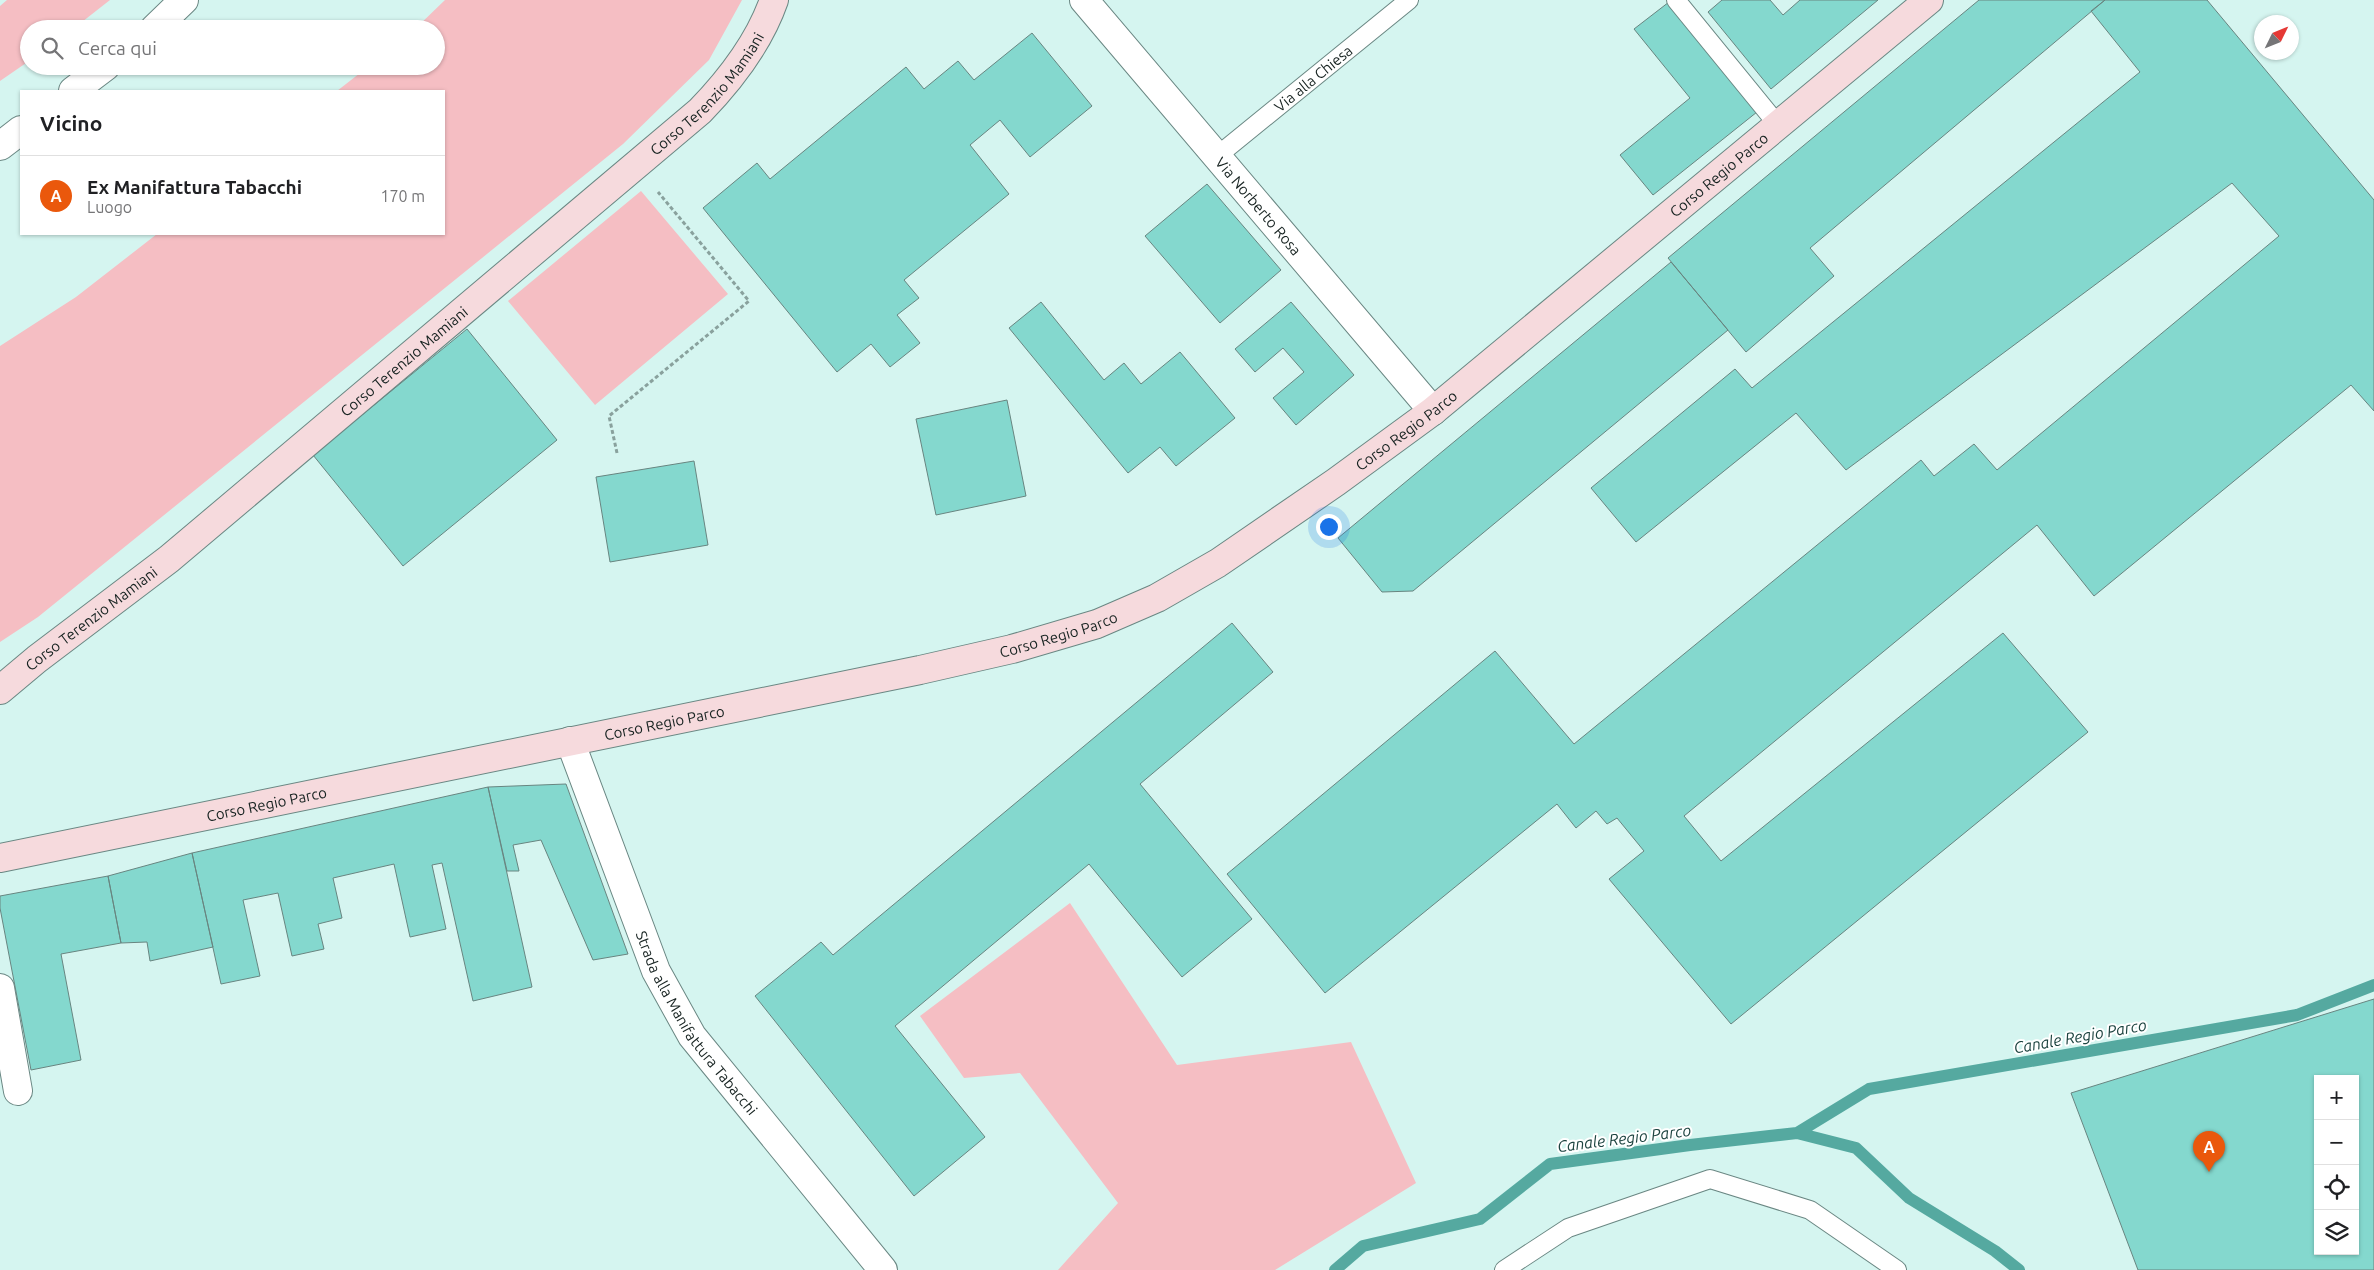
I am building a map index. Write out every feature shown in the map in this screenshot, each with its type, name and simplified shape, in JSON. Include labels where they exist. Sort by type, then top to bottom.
[{"type":"street","points":[[163,20],[184,0]]},
{"type":"street","name":"Corso Terenzio Mamiani","points":[[0,690],[36,659],[169,559],[700,111],[720,90],[756,39],[774,0]]},
{"type":"street","name":"Via Norberto Rosa","points":[[1084,0],[1433,411]]},
{"type":"street","name":"Corso Regio Parco","points":[[0,858],[920,670],[1012,649],[1097,624],[1157,598],[1218,563],[1336,482],[1433,411],[1929,0]]},
{"type":"street","points":[[74,90],[94,75]]},
{"type":"street","points":[[0,146],[20,131]]},
{"type":"street","name":"Strada alla Manifattura Tabacchi","points":[[570,741],[656,971],[692,1036],[883,1270]]},
{"type":"street","points":[[0,988],[18,1090]]},
{"type":"lane","name":"Via alla Chiesa","points":[[1216,157],[1408,0]]},
{"type":"lane","points":[[1676,0],[1778,125]]},
{"type":"lane","points":[[1504,1270],[1568,1228],[1710,1179],[1810,1210],[1897,1270]]},
{"type":"path","points":[[617,453],[610,416],[749,301],[635,165]]},
{"type":"shaded area","points":[[7,0],[110,0],[84,20],[20,20],[20,67],[0,81],[0,6]]},
{"type":"shaded area","points":[[445,0],[742,0],[709,60],[623,144],[38,617],[0,642],[0,346],[76,297],[156,235],[445,235],[445,90],[338,90],[357,75],[445,75],[445,20],[424,20]]},
{"type":"shaded area","points":[[641,191],[728,294],[595,405],[508,301]]},
{"type":"shaded area","points":[[1070,903],[1177,1065],[1351,1042],[1416,1183],[1275,1270],[1058,1270],[1118,1203],[1020,1073],[964,1078],[920,1016]]},
{"type":"building","points":[[1722,0],[1770,0],[1783,15],[1800,0],[1878,0],[1771,89],[1708,12]]},
{"type":"building","points":[[1979,0],[2105,0],[1810,248],[1834,276],[1746,352],[1668,258]]},
{"type":"building","points":[[2105,0],[2207,0],[2254,56],[2254,60],[2257,60],[2374,200],[2374,411],[2351,385],[2094,596],[2037,525],[1684,816],[1721,861],[2003,633],[2088,732],[1731,1024],[1609,879],[1644,851],[1617,818],[1607,824],[1596,811],[1576,828],[1557,804],[1325,993],[1227,874],[1495,651],[1574,744],[1921,460],[1934,476],[1974,444],[1997,470],[2279,236],[2232,183],[1846,470],[1796,413],[1636,542],[1591,488],[1735,369],[1752,388],[2140,72],[2091,11]]},
{"type":"building","points":[[1669,2],[1757,112],[1653,195],[1620,155],[1690,98],[1634,29]]},
{"type":"building","points":[[1032,33],[1092,106],[1030,157],[1000,120],[970,145],[1009,194],[904,280],[919,298],[897,315],[920,343],[890,367],[871,344],[837,372],[703,208],[757,163],[770,179],[906,67],[924,89],[958,61],[974,80]]},
{"type":"building","points":[[1207,184],[1281,270],[1220,323],[1145,236]]},
{"type":"building","points":[[1671,262],[1728,330],[1413,591],[1382,592],[1338,538]]},
{"type":"building","points":[[1041,302],[1104,380],[1124,363],[1141,384],[1180,352],[1235,418],[1176,466],[1160,447],[1128,473],[1009,328]]},
{"type":"building","points":[[1291,302],[1354,375],[1296,425],[1273,398],[1304,372],[1283,348],[1255,372],[1235,349]]},
{"type":"building","points":[[467,329],[557,440],[403,566],[313,455]]},
{"type":"building","points":[[1007,400],[1026,496],[936,515],[916,419]]},
{"type":"building","points":[[694,461],[708,545],[610,562],[596,477]]},
{"type":"building","points":[[1232,623],[1273,672],[1140,784],[1252,919],[1182,977],[1089,864],[895,1026],[985,1137],[914,1196],[755,996],[821,942],[833,955]]},
{"type":"building","points":[[566,784],[628,954],[593,960],[541,840],[513,845],[519,871],[507,871],[488,787]]},
{"type":"building","points":[[488,787],[532,987],[473,1001],[442,863],[432,865],[446,929],[410,937],[394,864],[333,878],[342,918],[318,924],[324,949],[292,956],[278,893],[243,900],[260,976],[221,984],[192,853]]},
{"type":"building","points":[[192,853],[213,947],[150,961],[147,942],[121,943],[108,876]]},
{"type":"building","points":[[108,876],[121,943],[61,954],[81,1060],[31,1070],[0,908],[0,896]]},
{"type":"building","points":[[2374,999],[2374,1270],[2138,1270],[2071,1093]]},
{"type":"waterway","name":"Canale Regio Parco","points":[[1797,1133],[1869,1089],[2297,1015],[2374,985]]},
{"type":"waterway","name":"Canale Regio Parco","points":[[1335,1270],[1363,1246],[1480,1219],[1550,1164],[1797,1133],[1856,1148],[1909,1198],[1995,1251],[2019,1270]]},
{"type":"place","name":"Ex Manifattura Tabacchi","points":[[2209,1172]]}]
